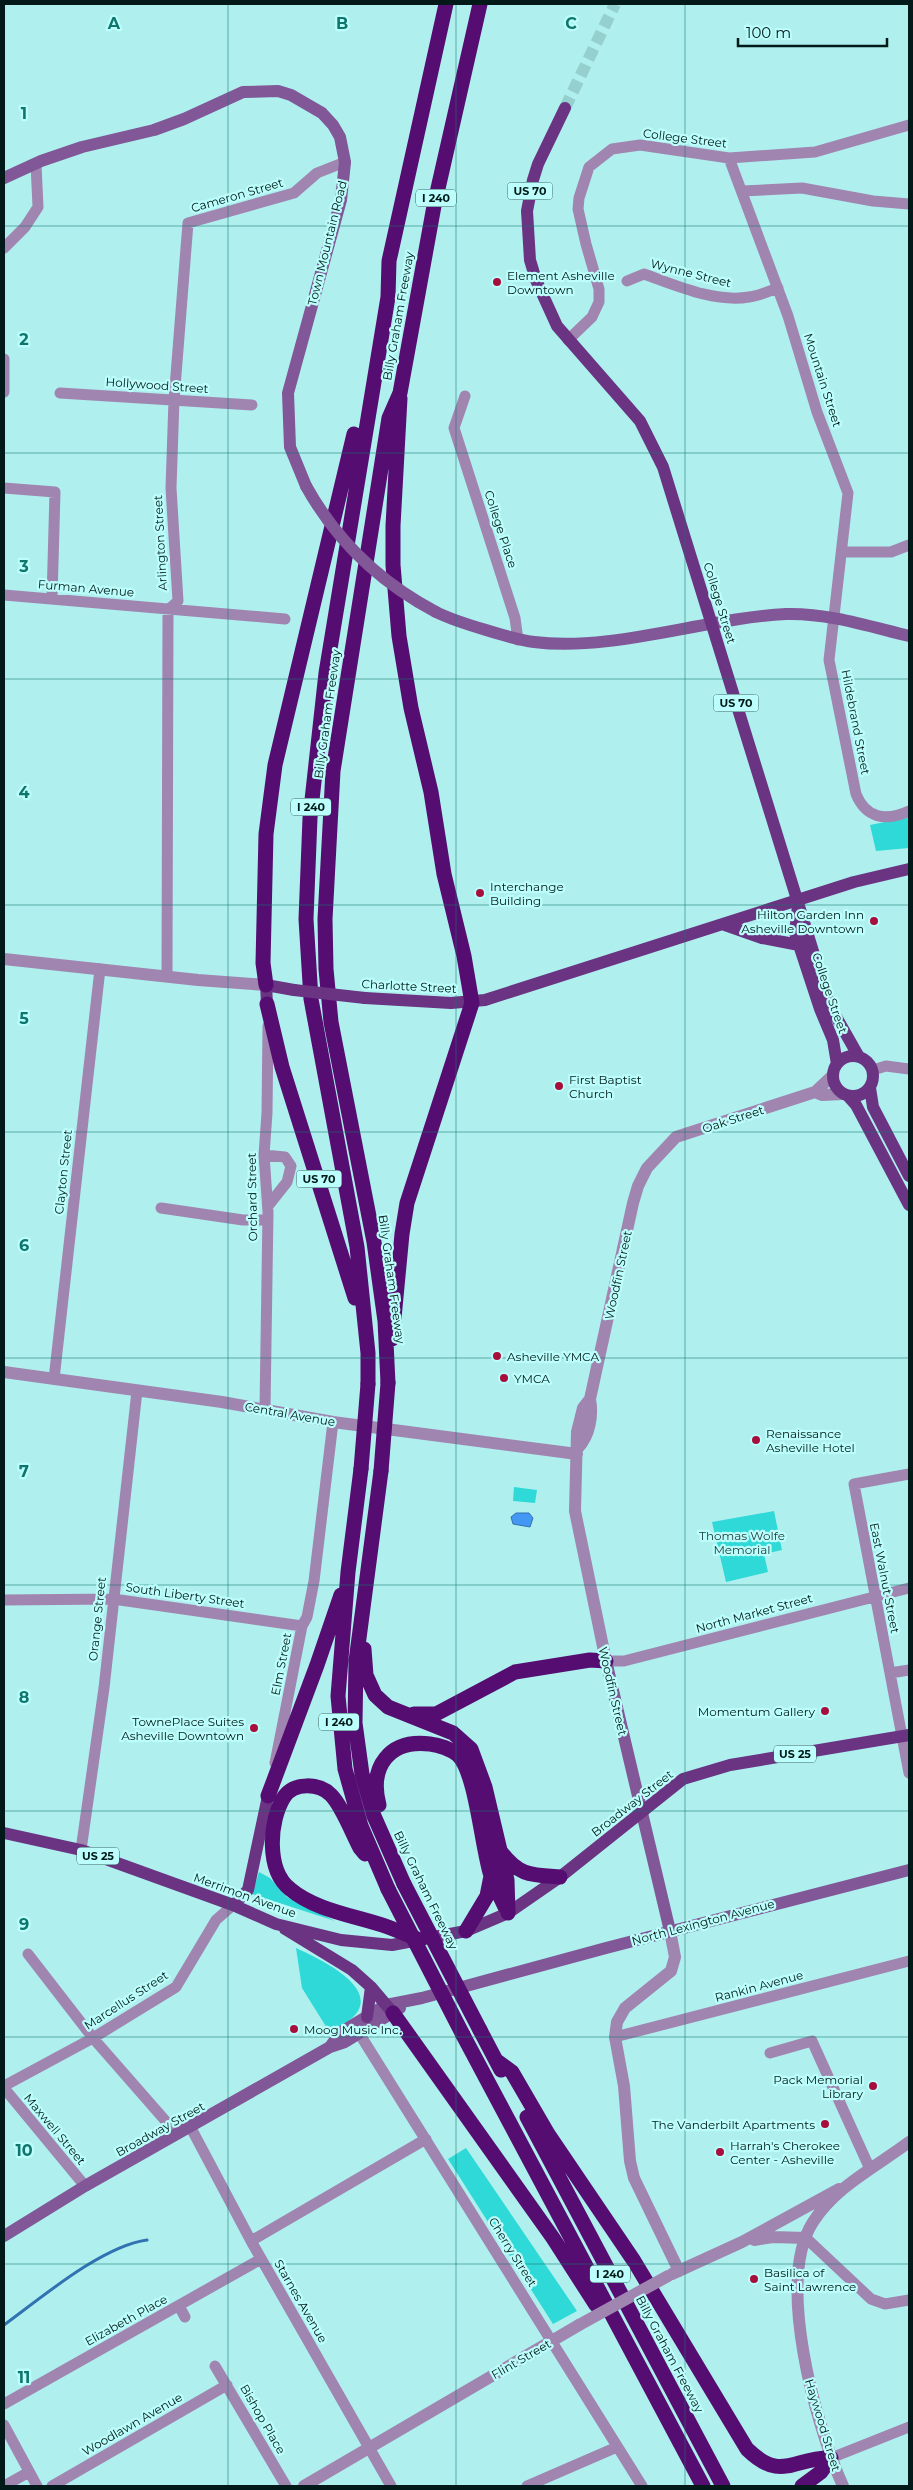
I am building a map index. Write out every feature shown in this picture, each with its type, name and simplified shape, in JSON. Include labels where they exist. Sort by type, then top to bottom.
[{"type":"highway","name":"Billy Graham Freeway","points":[[446,4],[389,261],[388,297],[351,511],[325,682],[310,818],[306,919],[311,999],[357,1247],[368,1353],[368,1384],[361,1469],[348,1572],[338,1696],[340,1736],[345,1769],[361,1826],[377,1867],[463,2035],[703,2486]]},
{"type":"highway","name":"Billy Graham Freeway","points":[[480,4],[434,206],[400,393],[389,418],[333,771],[325,919],[326,969],[331,1022],[374,1242],[388,1365],[381,1471],[354,1688],[355,1723],[362,1774],[374,1816],[392,1861],[723,2486]]},
{"type":"highway","points":[[266,985],[263,963],[266,834],[275,766],[350,455],[389,261]]},
{"type":"highway","points":[[388,1365],[395,1318],[402,1234],[408,1203],[472,1003],[464,956],[444,874],[430,792],[404,672],[395,582],[393,526],[400,393]]},
{"type":"highway","name":"US 70","points":[[267,1004],[282,1066],[342,1251],[368,1353]]},
{"type":"highway","points":[[268,1796],[317,1665],[348,1572]]},
{"type":"highway","points":[[361,1622],[366,1675],[376,1694],[388,1707],[453,1733],[471,1749],[485,1787],[498,1849],[507,1880],[508,1913]]},
{"type":"highway","points":[[406,1714],[436,1714],[515,1672],[590,1660],[606,1661]]},
{"type":"highway","points":[[392,1861],[376,1794],[376,1776],[380,1764],[389,1754],[405,1745],[414,1743],[439,1745],[458,1755],[468,1773],[491,1876],[508,1913]]},
{"type":"highway","points":[[377,1867],[360,1848],[333,1796],[324,1789],[306,1786],[298,1787],[284,1797],[278,1812],[271,1850],[274,1865],[281,1880],[290,1890],[346,1916],[388,1927],[421,1941]]},
{"type":"highway","points":[[498,1849],[510,1864],[528,1875],[560,1877]]},
{"type":"highway","points":[[466,1932],[487,1896],[491,1876]]},
{"type":"highway","points":[[389,2009],[553,2238],[616,2336],[637,2362]]},
{"type":"highway","points":[[497,2061],[512,2072],[548,2134],[634,2262],[747,2448],[760,2460],[779,2467],[796,2466],[817,2457],[830,2458],[821,2472],[802,2486]]},
{"type":"highway","points":[[683,2449],[690,2476],[695,2486]]},
{"type":"main road","name":"Town Mountain Road","points":[[4,178],[82,147],[154,130],[184,119],[243,92],[262,90],[291,95],[322,113],[333,125],[340,137],[345,162],[341,200],[288,393],[290,447],[306,486],[328,523],[353,550],[397,588],[452,620],[518,640]]},
{"type":"main road","name":"College Street","points":[[565,108],[538,164],[529,196],[526,224],[530,260],[536,280],[556,326],[629,406],[654,445],[675,500],[759,783],[830,1006],[859,1057]]},
{"type":"main road","points":[[518,640],[551,644],[579,643],[745,617],[789,614],[834,617],[909,636]]},
{"type":"main road","name":"Charlotte Street","points":[[266,985],[365,998],[472,1003],[560,978],[877,875],[909,869]]},
{"type":"main road","name":"College Street","points":[[798,901],[795,933],[834,1046],[835,1070]]},
{"type":"main road","points":[[725,925],[762,938],[799,945]]},
{"type":"main road","name":"Orchard Street","points":[[266,985],[267,1004]]},
{"type":"main road","points":[[909,1176],[873,1106],[870,1088],[874,1076],[873,1070],[868,1062],[859,1057],[849,1056],[835,1070],[834,1082],[856,1105],[906,1186],[909,1205]]},
{"type":"main road","points":[[845,1095],[862,1094],[870,1088]]},
{"type":"main road","name":"Woodfin Street","points":[[606,1661],[670,1931]]},
{"type":"main road","name":"Broadway Street","points":[[508,1913],[560,1877],[683,1780],[721,1768],[905,1736]]},
{"type":"main road","name":"Elm Street","points":[[233,1905],[248,1890],[268,1796]]},
{"type":"main road","name":"Merrimon Avenue","points":[[4,1833],[81,1850],[233,1905],[276,1924],[341,1940],[392,1945],[421,1941],[466,1932],[508,1913]]},
{"type":"main road","name":"North Lexington Avenue","points":[[498,1977],[909,1870]]},
{"type":"main road","points":[[276,1924],[352,1970],[371,1987],[389,2009]]},
{"type":"main road","name":"Broadway Street","points":[[330,2047],[340,2033],[368,2017],[409,2001],[498,1977]]},
{"type":"main road","points":[[368,2017],[371,1987]]},
{"type":"main road","name":"Broadway Street","points":[[4,2236],[85,2186],[191,2128],[330,2047],[359,2033],[389,2009]]},
{"type":"street","name":"College Street","points":[[568,340],[592,317],[599,302],[599,289],[578,209],[581,188],[588,168],[612,149],[628,145],[729,158],[815,152],[909,125]]},
{"type":"street","name":"Mountain Street","points":[[729,158],[778,288],[817,412],[848,493],[834,617]]},
{"type":"street","name":"Cameron Street","points":[[188,223],[294,193],[317,173],[345,162]]},
{"type":"street","points":[[4,248],[25,228],[38,207],[36,164]]},
{"type":"street","points":[[742,191],[802,188],[873,201],[909,204]]},
{"type":"street","name":"Arlington Street","points":[[167,976],[168,610],[178,602],[171,488],[174,400],[188,223]]},
{"type":"street","name":"Wynne Street","points":[[627,281],[644,274],[675,285],[728,297],[749,297],[778,288]]},
{"type":"street","points":[[4,359],[4,392]]},
{"type":"street","name":"Hollywood Street","points":[[60,393],[252,405]]},
{"type":"street","name":"College Place","points":[[465,396],[454,428],[515,618],[518,640]]},
{"type":"street","points":[[4,488],[55,492],[52,599]]},
{"type":"street","points":[[842,552],[891,552],[909,546]]},
{"type":"street","name":"Furman Avenue","points":[[4,595],[286,619]]},
{"type":"street","name":"Hildebrand Street","points":[[834,617],[829,660],[856,794],[862,807],[869,814],[884,816],[909,811]]},
{"type":"street","name":"Charlotte Street","points":[[4,959],[266,985]]},
{"type":"street","name":"Clayton Street","points":[[54,1379],[100,969]]},
{"type":"street","name":"Orchard Street","points":[[265,1409],[268,1206],[264,1155],[268,1113],[267,1004]]},
{"type":"street","points":[[873,1070],[886,1066],[909,1069]]},
{"type":"street","name":"Oak Street","points":[[656,1156],[676,1138],[815,1092],[835,1070]]},
{"type":"street","name":"Oak Street","points":[[815,1092],[822,1095],[845,1095]]},
{"type":"street","points":[[264,1155],[285,1157],[291,1166],[287,1182],[268,1206]]},
{"type":"street","name":"Woodfin Street","points":[[606,1661],[574,1511],[574,1486],[578,1451],[587,1434],[592,1411],[590,1399],[636,1194],[647,1168],[656,1156]]},
{"type":"street","points":[[161,1208],[243,1220],[268,1220]]},
{"type":"street","name":"Central Avenue","points":[[4,1372],[265,1409],[334,1422],[578,1451]]},
{"type":"street","name":"Orange Street","points":[[81,1850],[104,1688],[137,1391]]},
{"type":"street","name":"Elm Street","points":[[268,1796],[302,1626],[307,1618],[314,1581],[334,1422]]},
{"type":"street","name":"East Walnut Street","points":[[909,1474],[854,1484],[874,1596],[905,1736],[909,1773]]},
{"type":"street","name":"North Market Street","points":[[606,1661],[624,1661],[909,1588]]},
{"type":"street","name":"South Liberty Street","points":[[4,1600],[113,1599],[302,1626]]},
{"type":"street","points":[[890,1673],[909,1670]]},
{"type":"street","name":"Marcellus Street","points":[[4,2087],[93,2038],[176,1987],[216,1920],[233,1905]]},
{"type":"street","points":[[670,1931],[675,1958],[670,1970],[625,2008],[617,2022],[615,2037],[624,2086],[630,2161],[634,2178],[674,2274]]},
{"type":"street","points":[[28,1954],[93,2038],[170,2126],[191,2128]]},
{"type":"street","name":"Rankin Avenue","points":[[615,2037],[909,1961]]},
{"type":"street","name":"Cherry Street","points":[[359,2033],[642,2486]]},
{"type":"street","points":[[770,2052],[812,2041],[870,2169]]},
{"type":"street","name":"Maxwell Street","points":[[4,2087],[85,2186]]},
{"type":"street","name":"Starnes Avenue","points":[[191,2128],[261,2259],[392,2486]]},
{"type":"street","points":[[251,2241],[426,2139]]},
{"type":"street","name":"Haywood Street","points":[[843,2486],[830,2458],[811,2394],[802,2348],[799,2304],[800,2264],[806,2238],[820,2212],[844,2187],[909,2142]]},
{"type":"street","name":"Flint Street","points":[[304,2486],[579,2325],[674,2274],[779,2223],[824,2196],[844,2187]]},
{"type":"street","points":[[779,2223],[806,2238],[871,2299],[886,2304],[909,2300]]},
{"type":"street","name":"Flint Street","points":[[742,2242],[773,2237],[806,2238]]},
{"type":"street","name":"Elizabeth Place","points":[[4,2404],[261,2259]]},
{"type":"street","points":[[179,2306],[186,2317]]},
{"type":"street","name":"Bishop Place","points":[[216,2366],[286,2486]]},
{"type":"street","name":"Woodlawn Avenue","points":[[52,2486],[227,2386]]},
{"type":"street","points":[[4,2425],[36,2486]]},
{"type":"street","points":[[830,2458],[909,2427]]},
{"type":"street","points":[[527,2486],[617,2446]]},
{"type":"street","points":[[4,2486],[28,2472]]},
{"type":"green space","points":[[909,817],[909,848],[876,851],[870,825]]},
{"type":"green space","points":[[514,1487],[537,1490],[535,1503],[513,1501]]},
{"type":"green space","name":"Thomas Wolfe Memorial","points":[[774,1511],[782,1550],[764,1554],[768,1572],[726,1582],[712,1522]]},
{"type":"green space","points":[[259,1872],[270,1878],[287,1897],[335,1921],[252,1894]]},
{"type":"green space","points":[[296,1948],[340,1972],[358,1991],[361,2001],[358,2011],[349,2021],[330,2033],[302,1988]]},
{"type":"green space","points":[[466,2148],[577,2311],[553,2324],[448,2159]]},
{"type":"shaded area","points":[[516,1513],[529,1513],[533,1518],[530,1527],[513,1524],[511,1517]]},
{"type":"waterway","points":[[4,2325],[92,2262],[129,2244],[147,2240]]},
{"type":"tunnel","points":[[565,108],[615,4]]},
{"type":"place","name":"Element Asheville Downtown","points":[[497,282]]},
{"type":"place","name":"Interchange Building","points":[[480,893]]},
{"type":"place","name":"Hilton Garden Inn Asheville Downtown","points":[[874,921]]},
{"type":"place","name":"First Baptist Church","points":[[559,1086]]},
{"type":"place","name":"Asheville YMCA","points":[[497,1356]]},
{"type":"place","name":"YMCA","points":[[504,1378]]},
{"type":"place","name":"Renaissance Asheville Hotel","points":[[756,1440]]},
{"type":"place","name":"Momentum Gallery","points":[[825,1711]]},
{"type":"place","name":"TownePlace Suites Asheville Downtown","points":[[254,1728]]},
{"type":"place","name":"Moog Music Inc.","points":[[294,2029]]},
{"type":"place","name":"Pack Memorial Library","points":[[873,2086]]},
{"type":"place","name":"The Vanderbilt Apartments","points":[[825,2124]]},
{"type":"place","name":"Harrah's Cherokee Center - Asheville","points":[[720,2152]]},
{"type":"place","name":"Basilica of Saint Lawrence","points":[[754,2279]]}]
